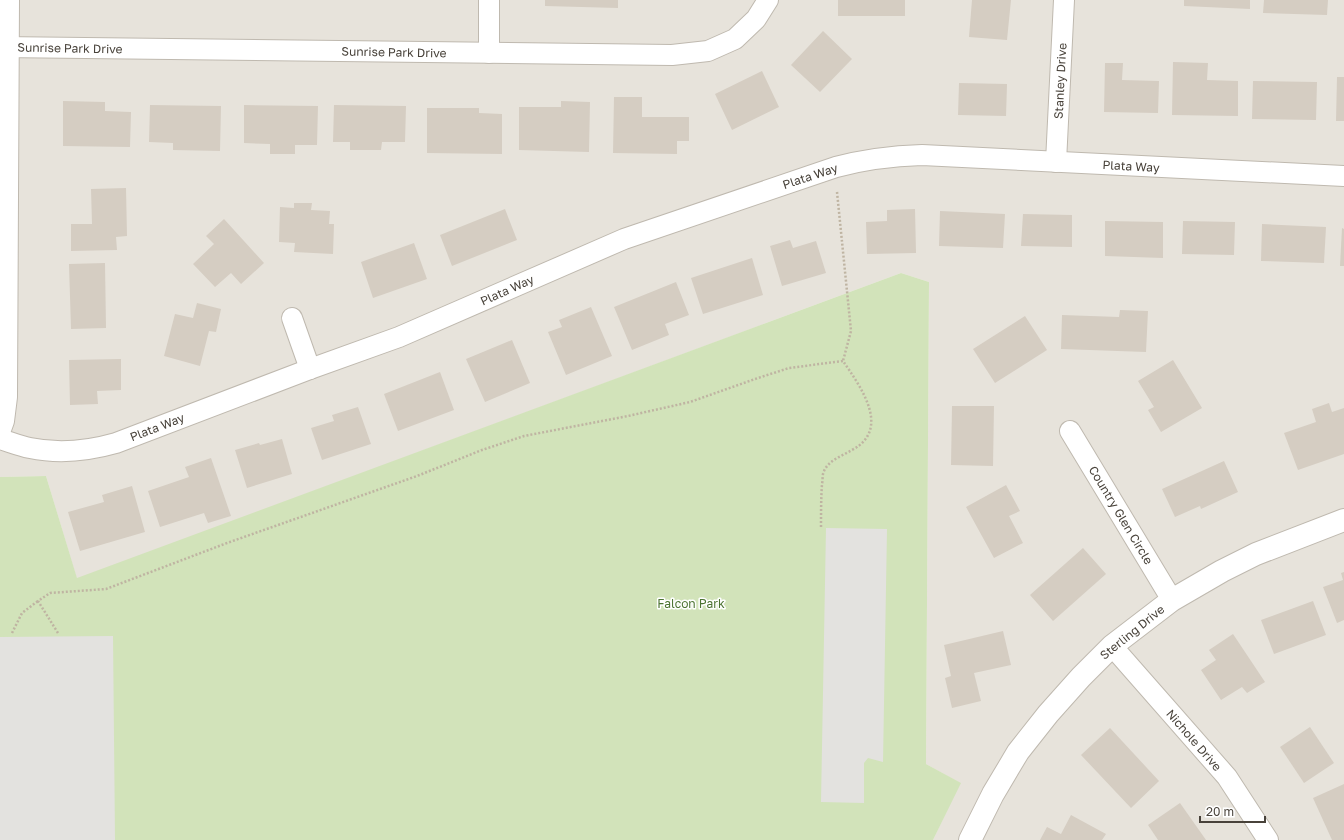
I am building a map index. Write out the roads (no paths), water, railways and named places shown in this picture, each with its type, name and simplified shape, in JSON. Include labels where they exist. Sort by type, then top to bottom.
[{"type":"street","points":[[0,432],[4,421],[7,397],[5,47],[9,0]]},
{"type":"street","points":[[489,0],[489,53]]},
{"type":"street","name":"Sunrise Park Drive","points":[[5,47],[672,55],[708,51],[735,39],[756,19],[768,0]]},
{"type":"street","name":"Stanley Drive","points":[[1056,162],[1064,0]]},
{"type":"street","name":"Plata Way","points":[[0,438],[29,448],[70,452],[93,450],[116,443],[398,337],[624,239],[836,167],[867,159],[922,155],[1344,176]]},
{"type":"street","points":[[292,318],[310,369]]},
{"type":"street","name":"Country Glen Circle","points":[[1070,431],[1172,600]]},
{"type":"street","name":"Sterling Drive","points":[[970,840],[993,794],[1018,752],[1048,714],[1081,677],[1112,646],[1172,600],[1222,571],[1256,554],[1344,520]]},
{"type":"street","name":"Nichole Drive","points":[[1112,646],[1227,777],[1268,840]]},
{"type":"park label","name":"Falcon Park","points":[[691,603]]}]
